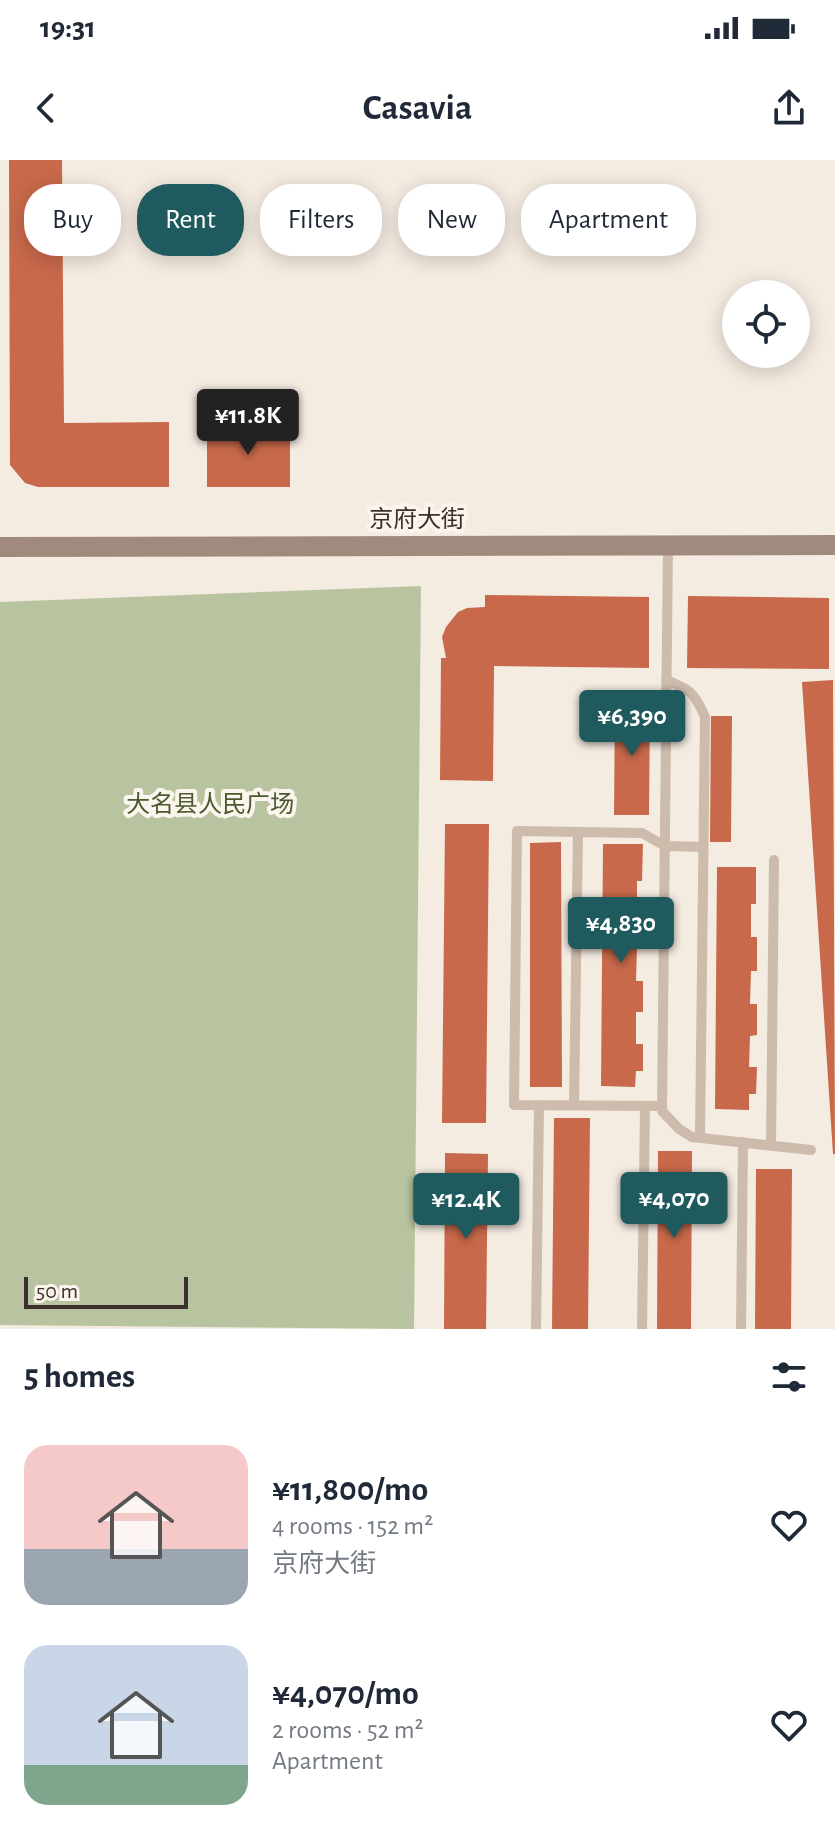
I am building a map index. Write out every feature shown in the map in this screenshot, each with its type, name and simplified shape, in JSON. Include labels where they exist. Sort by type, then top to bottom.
[{"type":"street","name":"京府大街","points":[[0,547],[835,545]]},
{"type":"lane","points":[[668,544],[662,1111],[679,1129],[692,1137],[811,1150]]},
{"type":"lane","points":[[666,680],[689,689],[705,717],[700,1137]]},
{"type":"lane","points":[[662,1106],[514,1105],[517,831],[642,833],[665,846],[703,847]]},
{"type":"lane","points":[[574,1105],[578,832]]},
{"type":"lane","points":[[771,1145],[774,860]]},
{"type":"lane","points":[[536,1329],[539,1105]]},
{"type":"lane","points":[[642,1329],[645,1106]]},
{"type":"lane","points":[[741,1329],[743,1142]]},
{"type":"green space","name":"大名县人民广场","points":[[421,586],[414,1329],[0,1325],[0,602]]},
{"type":"building","points":[[9,160],[62,160],[62,184],[24,184],[24,256],[63,256],[64,423],[169,422],[169,487],[38,487],[25,483],[10,465]]},
{"type":"building","points":[[207,427],[290,427],[290,487],[207,487]]},
{"type":"building","points":[[485,595],[649,597],[649,668],[494,666],[493,781],[440,780],[441,658],[446,658],[442,637],[458,612],[485,607]]},
{"type":"building","points":[[688,596],[829,598],[829,669],[687,668]]},
{"type":"building","points":[[833,680],[835,1154],[802,682]]},
{"type":"building","points":[[615,702],[650,702],[649,815],[614,815]]},
{"type":"building","points":[[711,716],[732,716],[731,842],[710,842]]},
{"type":"building","points":[[445,824],[489,824],[486,1123],[442,1123]]},
{"type":"building","points":[[561,842],[562,1087],[530,1087],[530,843]]},
{"type":"building","points":[[603,844],[643,844],[642,881],[637,881],[637,914],[643,914],[643,948],[637,948],[636,981],[643,981],[643,1012],[636,1012],[636,1044],[643,1044],[643,1071],[636,1071],[635,1087],[601,1086]]},
{"type":"building","points":[[717,867],[756,867],[756,904],[751,904],[751,937],[757,937],[757,971],[751,971],[750,1004],[757,1004],[757,1035],[750,1036],[749,1067],[757,1067],[756,1094],[749,1094],[749,1110],[715,1109]]},
{"type":"building","points":[[554,1118],[590,1118],[588,1329],[552,1329]]},
{"type":"building","points":[[658,1151],[692,1151],[691,1329],[657,1329]]},
{"type":"building","points":[[445,1153],[488,1154],[486,1329],[444,1329]]},
{"type":"building","points":[[756,1169],[792,1169],[791,1329],[755,1329]]}]
